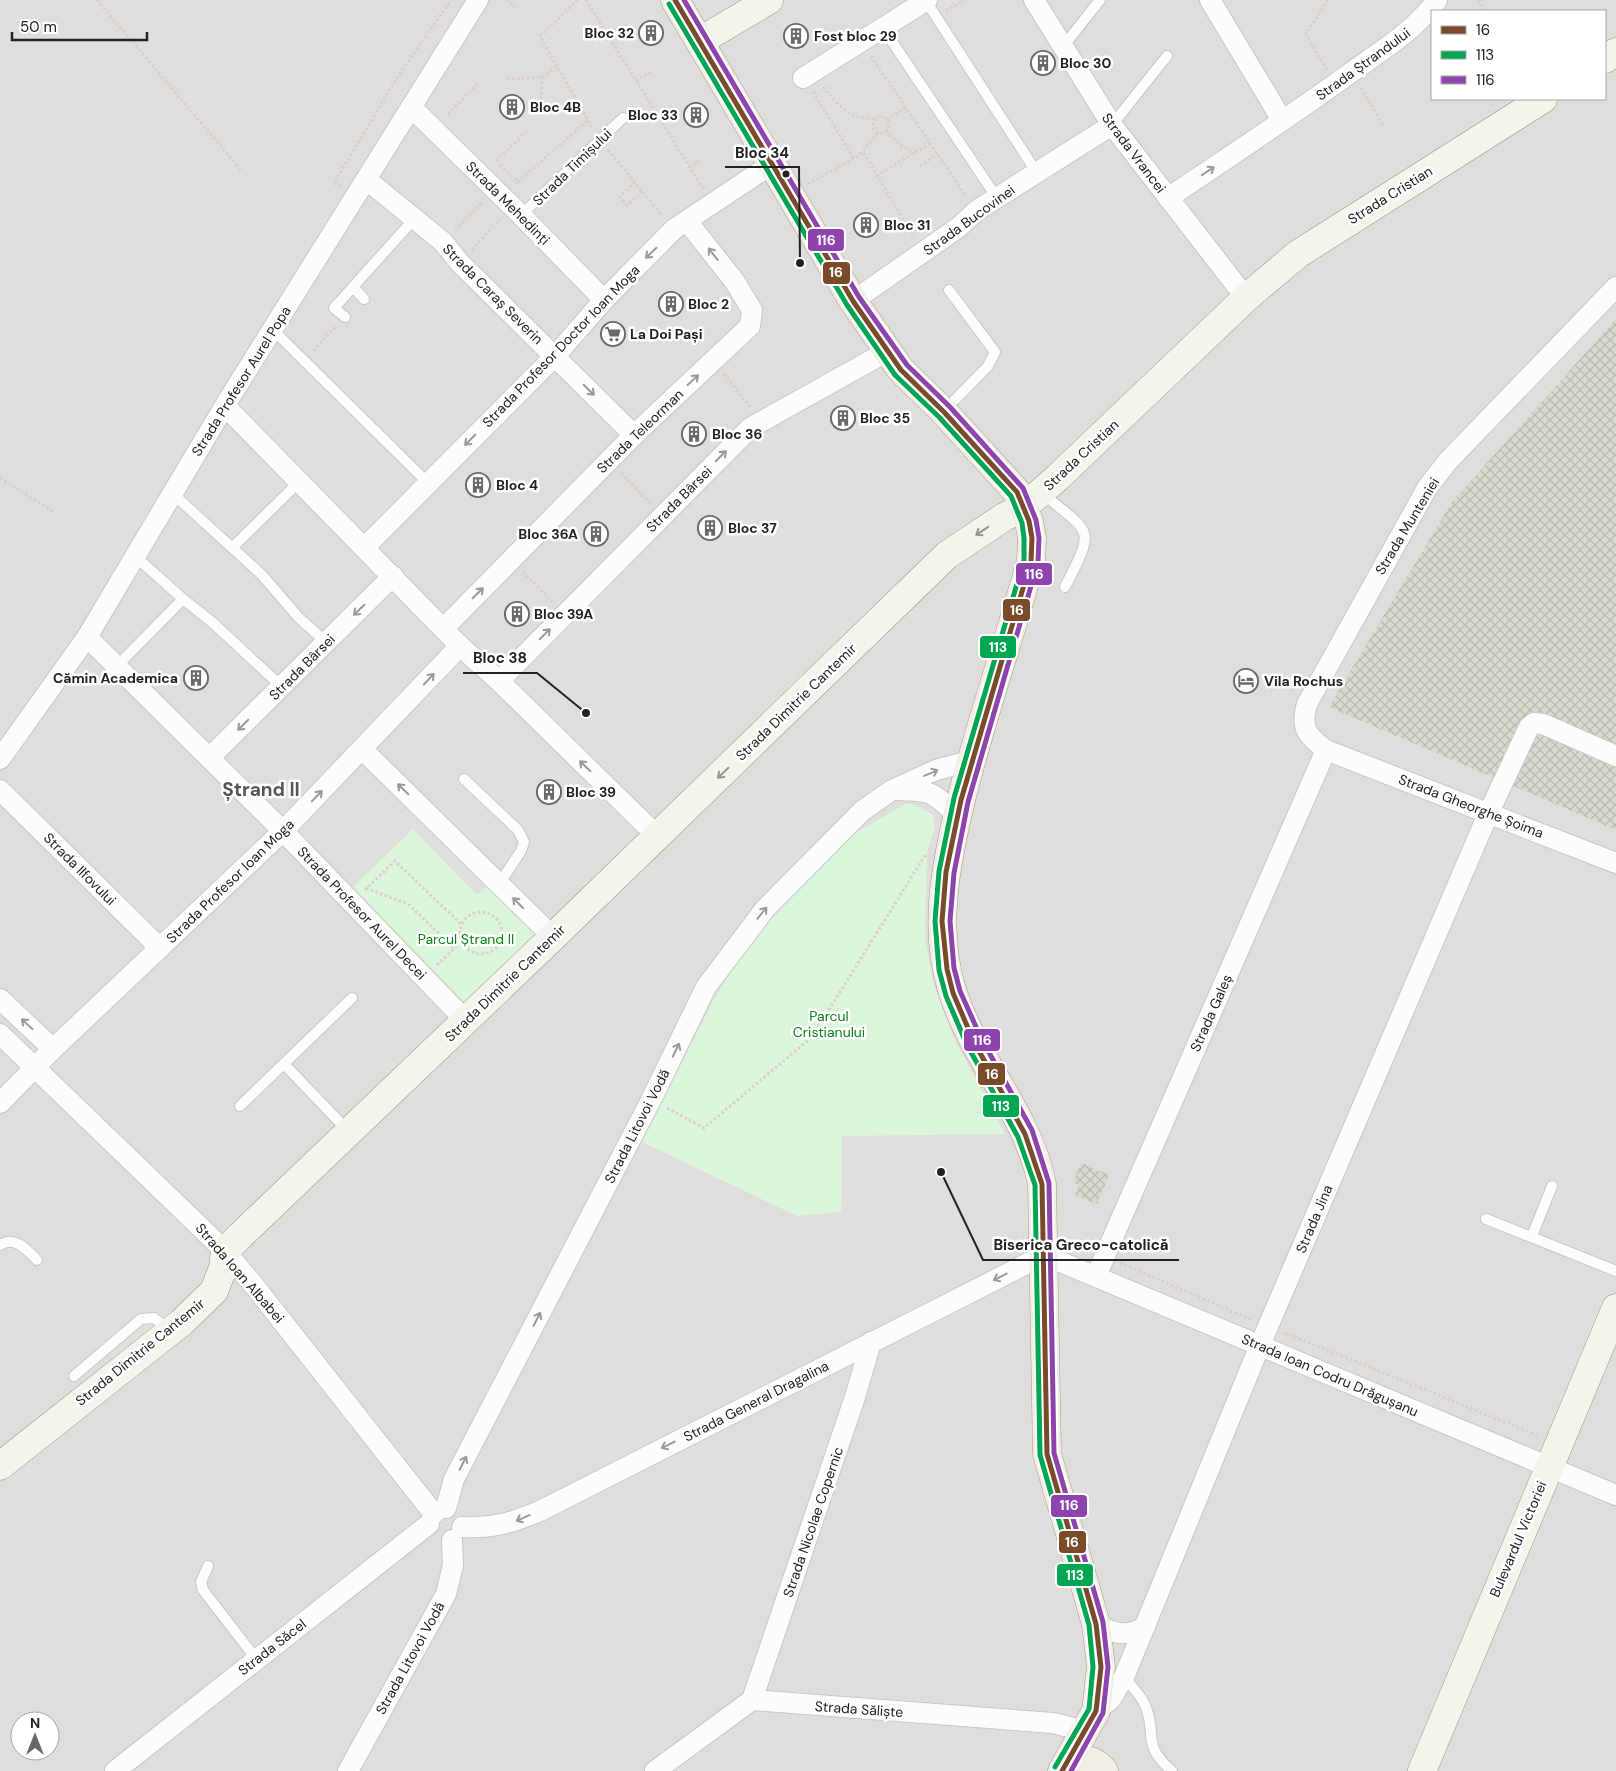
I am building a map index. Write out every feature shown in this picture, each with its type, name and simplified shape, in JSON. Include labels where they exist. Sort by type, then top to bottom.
[{"type":"main road","points":[[675,0],[853,301],[886,352],[1011,484],[1033,500],[1031,561],[970,761],[944,880],[942,918],[945,955],[952,992],[968,1031],[1015,1111],[1037,1161],[1042,1184],[1047,1454],[1096,1624],[1101,1667],[1091,1722],[1063,1770]]},
{"type":"main road","points":[[1091,1722],[1102,1768]]},
{"type":"main road","points":[[1063,1770],[1070,1763],[1081,1760],[1092,1761],[1102,1768]]},
{"type":"street","name":"Strada Profesor Aurel Popa","points":[[0,759],[87,637],[225,406],[478,0]]},
{"type":"street","points":[[700,41],[769,0]]},
{"type":"street","points":[[811,80],[883,28],[926,0]]},
{"type":"street","name":"Strada Vrancei","points":[[1034,0],[1062,48],[1112,125],[1246,298]]},
{"type":"street","points":[[1210,0],[1282,120]]},
{"type":"street","name":"Strada Ștrandului","points":[[1168,198],[1336,85],[1418,23],[1437,0]]},
{"type":"street","name":"Strada Cristian","points":[[1033,500],[1246,298],[1298,254],[1541,100]]},
{"type":"street","name":"Strada Mehedinți","points":[[410,108],[495,190],[604,300]]},
{"type":"street","name":"Strada Bucovinei","points":[[853,301],[925,252],[997,198],[1112,125]]},
{"type":"street","name":"Strada Profesor Doctor Ioan Moga","points":[[365,547],[427,482],[555,356],[604,300],[681,225],[772,164]]},
{"type":"street","name":"Strada Caraș Severin","points":[[367,180],[442,242],[460,263],[634,435]]},
{"type":"street","name":"Strada Teleorman","points":[[444,628],[634,435],[750,326],[752,310],[735,282],[681,225]]},
{"type":"street","name":"Strada Munteniei","points":[[1326,750],[1311,738],[1306,729],[1303,717],[1307,704],[1413,511],[1448,461],[1616,287]]},
{"type":"street","name":"Strada Bârsei","points":[[499,681],[750,428],[886,352]]},
{"type":"street","points":[[225,406],[460,646],[499,681],[657,836]]},
{"type":"street","name":"Strada Dimitrie Cantemir","points":[[0,1466],[170,1331],[214,1290],[223,1268],[225,1251],[466,1021],[947,555],[1033,500]]},
{"type":"street","name":"Strada Bârsei","points":[[210,758],[393,576]]},
{"type":"street","name":"Strada Profesor Aurel Decei","points":[[87,637],[210,758],[466,1021]]},
{"type":"street","name":"Strada Profesor Ioan Moga","points":[[0,1103],[53,1049],[282,831],[460,646]]},
{"type":"street","name":"Strada Jina","points":[[1091,1722],[1111,1700],[1124,1678],[1268,1326],[1489,812],[1529,727],[1534,723],[1542,724],[1616,756]]},
{"type":"street","points":[[362,749],[553,937]]},
{"type":"street","name":"Strada Gheorghe Șoima","points":[[1326,750],[1616,863]]},
{"type":"street","name":"Strada Galeș","points":[[1096,1276],[1326,750]]},
{"type":"street","name":"Strada Litovoi Vodă","points":[[436,1515],[651,1100],[706,987],[765,909],[862,811],[892,790],[936,770],[970,761]]},
{"type":"street","name":"Strada Ilfovului","points":[[0,790],[160,948]]},
{"type":"street","points":[[892,790],[924,791],[934,794],[957,815]]},
{"type":"street","points":[[0,999],[53,1049]]},
{"type":"street","name":"Strada Ioan Albabei","points":[[0,1034],[225,1251],[436,1515]]},
{"type":"street","name":"Strada Ioan Codru Drăgușanu","points":[[1044,1242],[1096,1276],[1616,1495]]},
{"type":"street","name":"Strada General Dragalina","points":[[457,1534],[514,1523],[870,1342],[1044,1242]]},
{"type":"street","name":"Bulevardul Victoriei","points":[[1422,1771],[1616,1308]]},
{"type":"street","name":"Strada Nicolae Copernic","points":[[752,1700],[852,1406],[870,1342]]},
{"type":"street","points":[[436,1515],[460,1516],[457,1534],[436,1538],[430,1530],[436,1515]]},
{"type":"street","name":"Strada Săcel","points":[[115,1771],[257,1660],[436,1515]]},
{"type":"street","name":"Strada Litovoi Vodă","points":[[348,1771],[446,1594],[453,1565],[457,1534]]},
{"type":"street","points":[[1096,1624],[1121,1634],[1132,1634],[1145,1628]]},
{"type":"street","points":[[655,1771],[752,1700]]},
{"type":"street","name":"Strada Săliște","points":[[752,1700],[1053,1723],[1091,1722]]},
{"type":"lane","points":[[926,0],[1037,173]]},
{"type":"lane","points":[[1062,48],[1100,0]]},
{"type":"lane","points":[[883,28],[997,198]]},
{"type":"lane","points":[[1112,125],[1167,56]]},
{"type":"lane","name":"Strada Timișului","points":[[516,211],[623,118]]},
{"type":"lane","points":[[345,317],[334,308],[415,218]]},
{"type":"lane","points":[[353,287],[364,299]]},
{"type":"lane","points":[[944,412],[988,366],[995,352],[949,290]]},
{"type":"lane","points":[[273,330],[427,482]]},
{"type":"lane","points":[[233,547],[300,481]]},
{"type":"lane","points":[[172,493],[262,575],[299,618],[326,642]]},
{"type":"lane","points":[[1033,500],[1083,528],[1086,537],[1085,549],[1065,587]]},
{"type":"lane","points":[[135,556],[212,622],[282,687]]},
{"type":"lane","points":[[118,666],[183,599]]},
{"type":"lane","points":[[464,779],[518,830],[524,842],[521,851],[500,884]]},
{"type":"lane","points":[[240,1106],[352,998]]},
{"type":"lane","points":[[284,1064],[350,1132]]},
{"type":"lane","points":[[1532,1236],[1552,1186]]},
{"type":"lane","points":[[1486,1218],[1616,1271]]},
{"type":"lane","points":[[0,1245],[9,1241],[19,1243],[37,1260]]},
{"type":"lane","points":[[74,1376],[141,1319],[154,1318],[170,1331]]},
{"type":"lane","points":[[208,1566],[202,1578],[203,1590],[257,1660]]},
{"type":"lane","points":[[1124,1678],[1145,1703],[1150,1740],[1155,1752],[1172,1771]]},
{"type":"path","points":[[98,0],[241,170]]},
{"type":"path","points":[[355,196],[334,182],[393,84],[451,0]]},
{"type":"path","points":[[506,0],[515,6]]},
{"type":"path","points":[[578,0],[540,36],[599,139],[642,191],[681,225]]},
{"type":"path","points":[[586,0],[712,204]]},
{"type":"path","points":[[944,12],[964,0]]},
{"type":"path","points":[[1328,0],[1306,34],[1336,85]]},
{"type":"path","points":[[610,38],[629,27]]},
{"type":"path","points":[[863,61],[871,56],[938,154],[967,198],[959,203]]},
{"type":"path","points":[[508,79],[542,77],[557,66]]},
{"type":"path","points":[[636,81],[652,71]]},
{"type":"path","points":[[1352,72],[1384,126]]},
{"type":"path","points":[[541,113],[542,77]]},
{"type":"path","points":[[811,80],[823,86],[842,110],[859,118],[875,119],[883,117],[889,124],[886,131]]},
{"type":"path","points":[[823,86],[831,81]]},
{"type":"path","points":[[448,114],[479,83]]},
{"type":"path","points":[[658,116],[672,108]]},
{"type":"path","points":[[887,120],[906,108]]},
{"type":"path","points":[[875,119],[873,126],[878,132]]},
{"type":"path","points":[[518,182],[588,120]]},
{"type":"path","points":[[496,162],[527,131]]},
{"type":"path","points":[[790,193],[864,153],[878,132],[886,131]]},
{"type":"path","points":[[886,131],[900,145],[915,153]]},
{"type":"path","points":[[877,176],[930,143]]},
{"type":"path","points":[[864,153],[913,236],[925,252]]},
{"type":"path","points":[[920,166],[938,154]]},
{"type":"path","points":[[689,167],[702,159]]},
{"type":"path","points":[[635,182],[620,197],[620,200],[627,205],[642,191]]},
{"type":"path","points":[[442,242],[495,190]]},
{"type":"path","points":[[460,263],[516,211]]},
{"type":"path","points":[[913,236],[921,230]]},
{"type":"path","points":[[714,361],[761,421]]},
{"type":"path","points":[[609,461],[662,516]]},
{"type":"path","points":[[0,478],[53,511]]},
{"type":"path","points":[[511,560],[564,615]]},
{"type":"path","points":[[651,1100],[704,1128],[812,1037],[927,852]]},
{"type":"path","points":[[351,903],[395,861],[462,925]]},
{"type":"path","points":[[366,888],[408,904],[454,948]]},
{"type":"path","points":[[484,912],[496,918],[501,930],[498,944],[488,952],[475,953],[469,950],[462,941],[460,932],[462,925],[470,915],[484,912]]},
{"type":"path","points":[[424,978],[462,941]]},
{"type":"path","points":[[1044,1242],[1104,1257],[1536,1436]]},
{"type":"shaded area","points":[[0,0],[1616,0],[1616,1771],[0,1771]]},
{"type":"shaded area","points":[[578,0],[586,0],[712,204],[674,229],[599,139],[533,204],[518,188],[590,123],[540,36]]},
{"type":"shaded area","points":[[728,0],[760,0],[715,32],[705,14]]},
{"type":"shaded area","points":[[927,0],[964,0],[937,16]]},
{"type":"shaded area","points":[[926,1],[1037,173],[997,198],[987,184],[967,198],[976,211],[922,246],[913,236],[967,197],[871,56],[823,86],[813,72]]},
{"type":"shaded area","points":[[442,112],[514,182],[503,191],[431,123]]},
{"type":"shaded area","points":[[495,190],[604,300],[555,356],[461,261],[466,246],[452,233]]},
{"type":"shaded area","points":[[334,198],[345,205],[245,368],[233,360]]},
{"type":"shaded area","points":[[386,213],[405,230],[334,308],[316,291]]},
{"type":"shaded area","points":[[548,217],[603,269],[594,279],[539,227]]},
{"type":"shaded area","points":[[659,221],[672,233],[624,280],[611,267]]},
{"type":"shaded area","points":[[665,254],[673,262],[599,336],[590,328]]},
{"type":"shaded area","points":[[368,295],[392,320],[410,303],[439,334],[413,359],[360,303]]},
{"type":"shaded area","points":[[1616,319],[1616,830],[1329,707],[1452,502]]},
{"type":"shaded area","points":[[273,330],[427,482],[365,547],[225,406]]},
{"type":"shaded area","points":[[985,356],[1001,371],[972,397],[957,381]]},
{"type":"shaded area","points":[[217,384],[227,390],[95,616],[83,610],[153,484]]},
{"type":"shaded area","points":[[769,430],[777,440],[764,448],[558,659],[542,651],[748,447]]},
{"type":"shaded area","points":[[197,489],[245,533],[233,547],[185,503]]},
{"type":"shaded area","points":[[253,583],[295,623],[278,641],[236,601]]},
{"type":"shaded area","points":[[222,610],[269,654],[247,675],[201,632]]},
{"type":"shaded area","points":[[67,638],[78,645],[0,745],[0,731]]},
{"type":"shaded area","points":[[472,761],[546,830],[533,842],[544,851],[519,876],[502,860],[505,856],[440,790]]},
{"type":"shaded area","points":[[415,800],[491,876],[474,891],[399,815]]},
{"type":"shaded area","points":[[1081,1163],[1109,1175],[1097,1204],[1075,1195],[1079,1185],[1073,1182]]},
{"type":"shaded area","points":[[161,1272],[185,1299],[172,1321],[81,1394],[57,1365]]},
{"type":"green space","name":"Parcul Cristianului","points":[[905,804],[914,804],[933,815],[935,826],[927,852],[925,939],[934,985],[953,1037],[1005,1134],[842,1136],[841,1212],[797,1216],[642,1142],[713,1001],[736,962],[766,921],[848,837]]},
{"type":"green space","name":"Parcul Ștrand II","points":[[413,829],[477,895],[491,883],[539,933],[465,1003],[353,887]]},
{"type":"transit line","name":"16","points":[[675,0],[853,301],[901,370],[944,412],[1017,492],[1029,521],[1032,538],[1031,561],[961,800],[946,872],[942,921],[947,969],[953,993],[974,1042],[1025,1134],[1042,1184],[1047,1454],[1096,1624],[1101,1667],[1096,1711],[1062,1771]]},
{"type":"transit line","name":"116","points":[[684,0],[859,297],[907,365],[950,407],[1023,488],[1036,520],[1039,538],[1038,562],[968,802],[954,873],[950,921],[954,968],[960,991],[981,1038],[1032,1130],[1049,1183],[1054,1453],[1103,1622],[1108,1667],[1103,1713],[1071,1771]]},
{"type":"transit line","name":"113","points":[[669,4],[847,305],[895,375],[939,417],[1011,496],[1022,523],[1024,560],[954,798],[939,871],[935,921],[939,970],[946,996],[967,1045],[1018,1137],[1035,1185],[1040,1455],[1089,1625],[1093,1667],[1089,1709],[1055,1767]]},
{"type":"place","name":"Bloc 32","points":[[651,33]]},
{"type":"place","name":"Fost bloc 29","points":[[796,36]]},
{"type":"place","name":"Bloc 30","points":[[1043,63]]},
{"type":"place","name":"Bloc 4B","points":[[512,107]]},
{"type":"place","name":"Bloc 33","points":[[696,115]]},
{"type":"place","name":"Bloc 31","points":[[866,225]]},
{"type":"place","name":"Bloc 34","points":[[800,263]]},
{"type":"place","name":"Bloc 2","points":[[671,304]]},
{"type":"place","name":"La Doi Pași","points":[[613,334]]},
{"type":"place","name":"Bloc 35","points":[[843,418]]},
{"type":"place","name":"Bloc 36","points":[[694,434]]},
{"type":"place","name":"Bloc 4","points":[[478,485]]},
{"type":"place","name":"Bloc 37","points":[[710,528]]},
{"type":"place","name":"Bloc 36A","points":[[596,534]]},
{"type":"place","name":"Bloc 39A","points":[[517,614]]},
{"type":"place","name":"Cămin Academica","points":[[196,678]]},
{"type":"place","name":"Vila Rochus","points":[[1246,681]]},
{"type":"place","name":"Bloc 38","points":[[586,713]]},
{"type":"place","name":"Bloc 39","points":[[549,792]]},
{"type":"place","name":"Biserica Greco-catolică","points":[[941,1172]]},
{"type":"district","name":"Ștrand II","points":[[261,789]]}]
